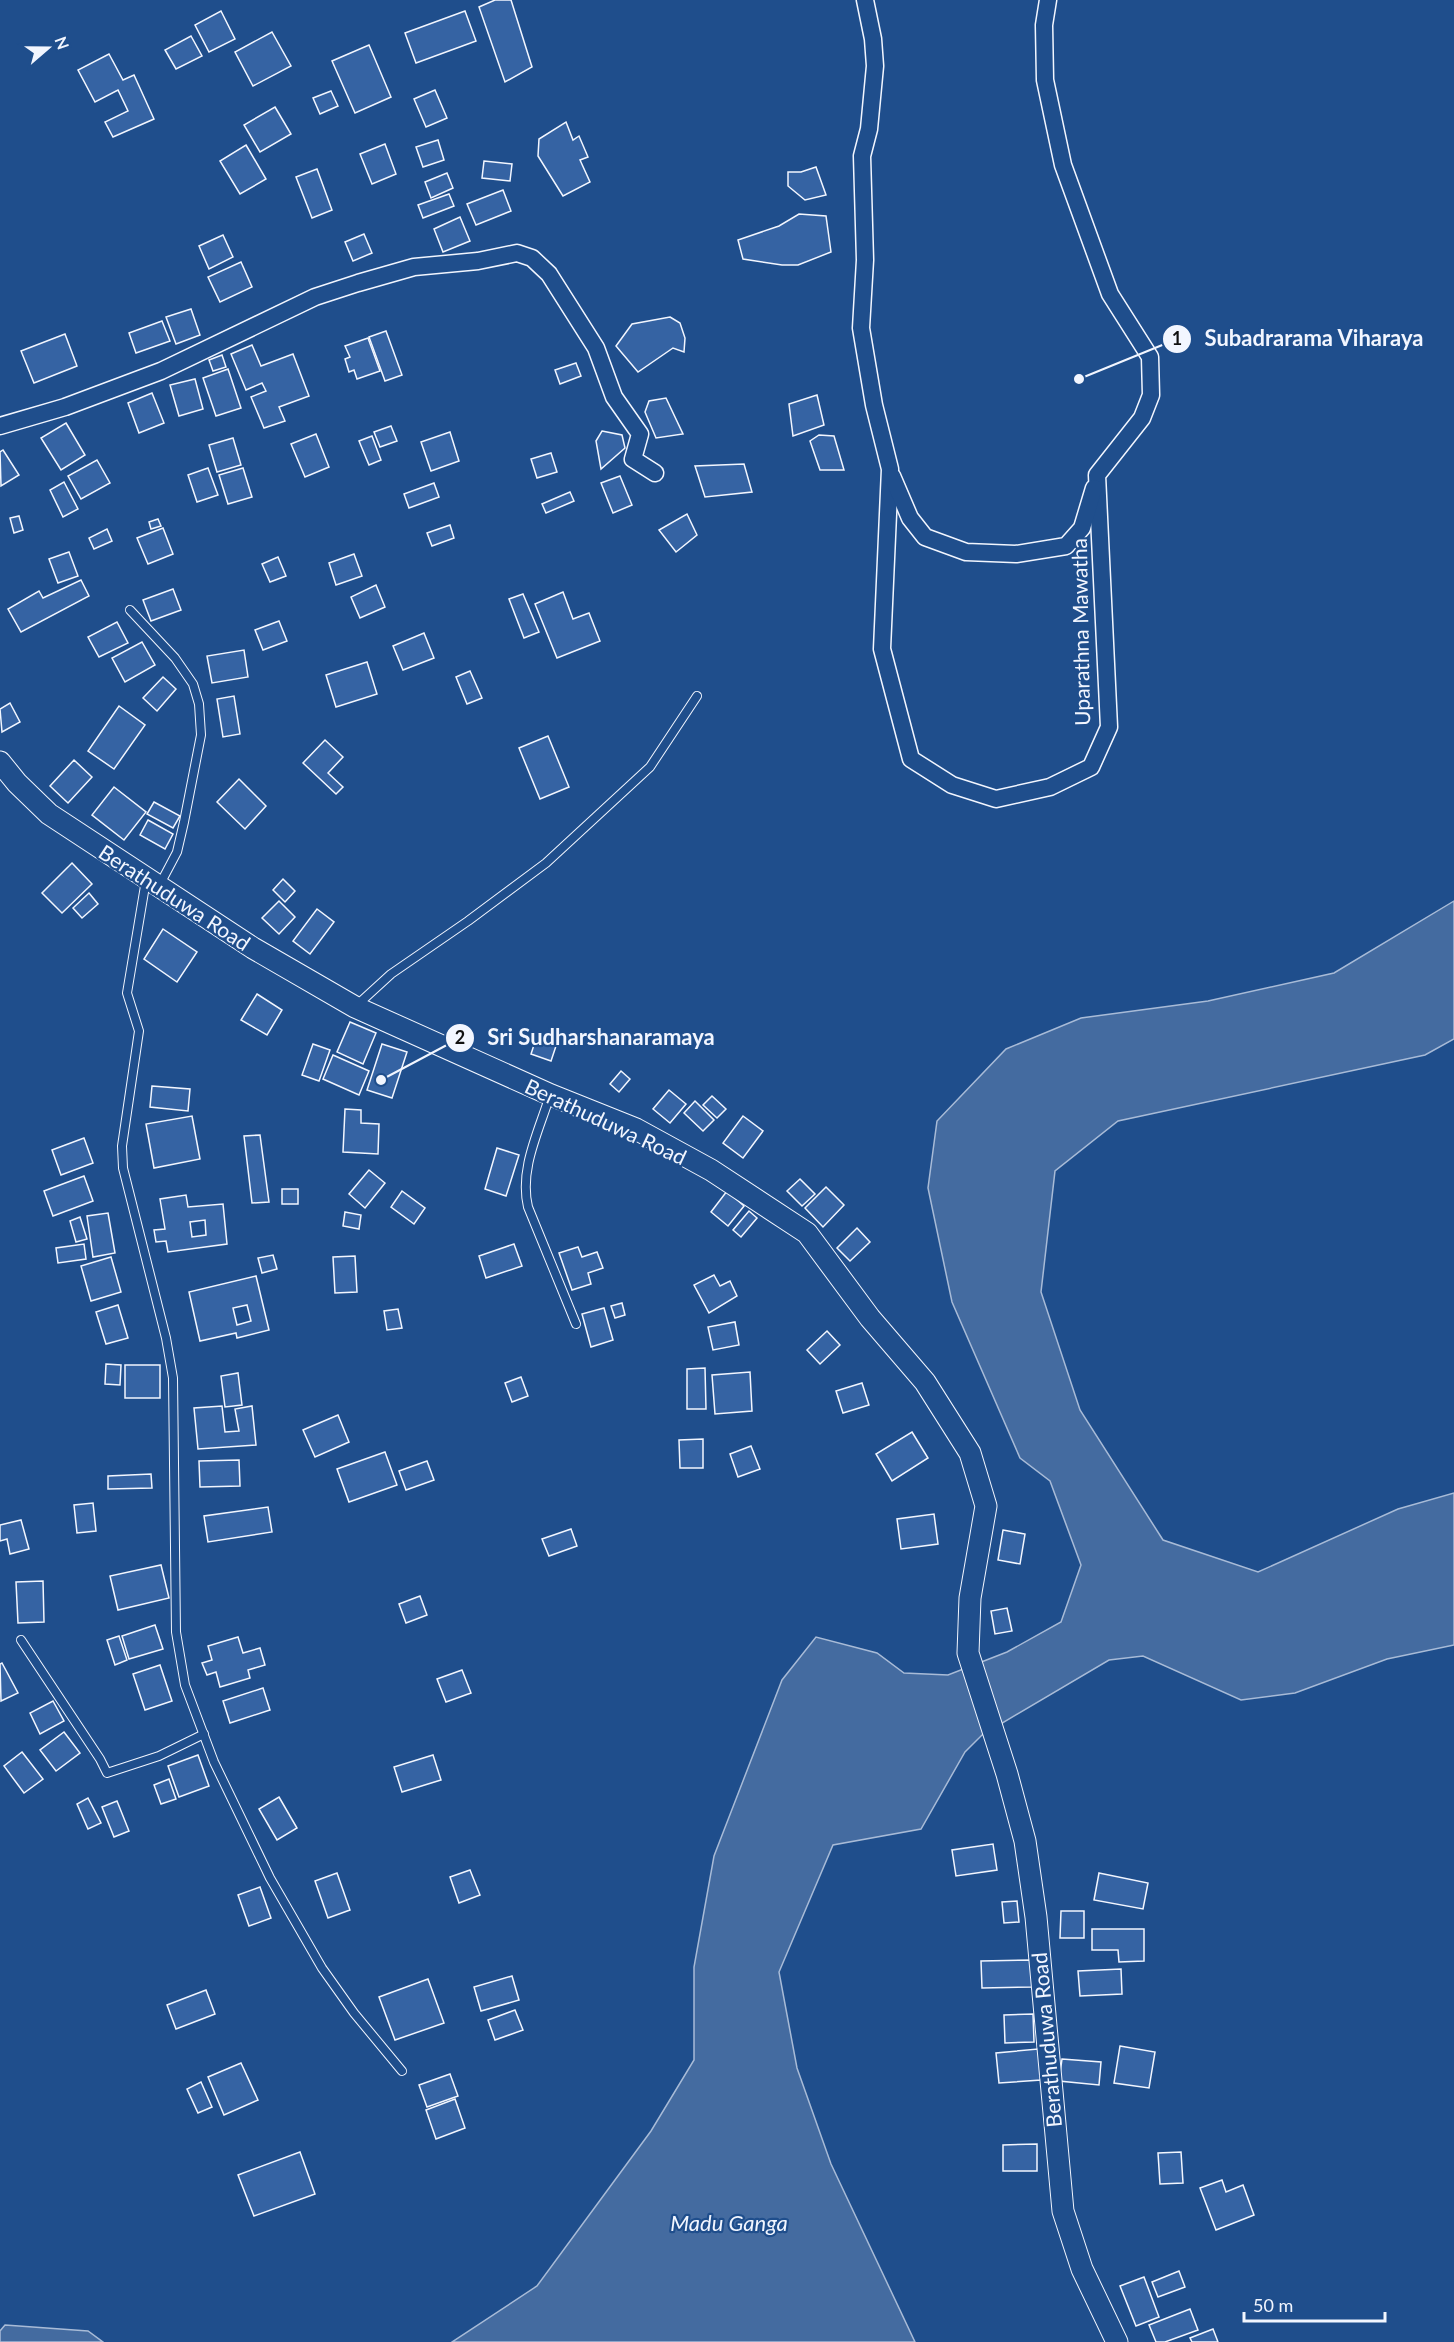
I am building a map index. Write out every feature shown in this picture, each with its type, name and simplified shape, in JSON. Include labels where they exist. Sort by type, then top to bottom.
[{"type":"street","name":"Uparathna Mawatha","points":[[865,0],[873,39],[875,66],[869,129],[862,156],[865,260],[861,328],[874,405],[890,469],[882,649],[911,759],[952,785],[996,798],[1050,787],[1091,767],[1108,727],[1097,476]]},
{"type":"street","points":[[890,469],[910,518],[925,537],[966,552],[1016,555],[1066,546],[1082,528],[1097,476],[1142,418],[1151,395],[1150,357],[1110,294],[1063,165],[1046,80],[1044,25],[1048,0]]},
{"type":"street","points":[[0,426],[65,407],[161,371],[315,297],[347,286],[414,267],[478,261],[516,253],[532,258],[549,274],[570,306],[596,348],[614,397],[640,434],[633,459],[655,474]]},
{"type":"street","name":"Berathuduwa Road","points":[[0,762],[17,783],[50,814],[253,948],[355,1007],[645,1135],[711,1170],[807,1233],[870,1318],[925,1382],[970,1453],[986,1506],[970,1598],[968,1653],[1025,1841],[1036,1917],[1063,2211],[1082,2269],[1117,2342]]},
{"type":"lane","points":[[130,610],[175,658],[193,684],[199,704],[201,735],[177,852],[153,883],[127,993],[139,1031],[122,1146],[123,1168],[142,1251],[166,1338],[173,1378],[176,1632],[185,1685],[214,1762],[270,1878],[322,1968],[402,2071]]},
{"type":"lane","points":[[355,1007],[391,974],[546,863],[650,767],[698,696]]},
{"type":"lane","points":[[550,1095],[526,1172],[524,1189],[576,1324]]},
{"type":"lane","points":[[21,1640],[107,1773],[159,1756],[204,1734]]},
{"type":"water","name":"Madu Ganga","points":[[1454,901],[1454,1039],[1425,1055],[1118,1121],[1055,1171],[1041,1292],[1080,1410],[1163,1540],[1258,1572],[1398,1509],[1454,1493],[1454,1645],[1387,1659],[1295,1693],[1241,1700],[1143,1656],[1109,1660],[982,1735],[965,1752],[921,1829],[833,1845],[779,1972],[797,2068],[831,2164],[915,2342],[452,2342],[537,2286],[651,2131],[694,2060],[694,1967],[714,1856],[782,1680],[816,1637],[877,1653],[904,1673],[948,1675],[1007,1652],[1061,1622],[1081,1565],[1050,1481],[1020,1458],[952,1302],[928,1188],[937,1121],[1006,1049],[1081,1018],[1208,1001],[1334,973]]},
{"type":"water","points":[[5,2325],[88,2331],[103,2342],[0,2342],[0,2331]]},
{"type":"building","points":[[495,0],[511,0],[532,67],[505,82],[479,7]]},
{"type":"building","points":[[221,11],[235,39],[209,52],[195,25]]},
{"type":"building","points":[[465,11],[476,41],[416,63],[405,33]]},
{"type":"building","points":[[272,32],[291,66],[253,86],[235,52]]},
{"type":"building","points":[[191,36],[202,56],[176,69],[165,50]]},
{"type":"building","points":[[369,45],[391,97],[355,113],[332,61]]},
{"type":"building","points":[[109,54],[123,80],[134,75],[154,119],[113,137],[105,122],[128,111],[118,90],[95,102],[78,70]]},
{"type":"building","points":[[435,90],[447,118],[426,127],[414,99]]},
{"type":"building","points":[[331,91],[338,106],[320,114],[313,98]]},
{"type":"building","points":[[275,107],[291,134],[260,152],[244,125]]},
{"type":"building","points":[[566,122],[573,140],[579,136],[588,157],[580,160],[590,182],[563,196],[538,156],[539,139]]},
{"type":"building","points":[[438,140],[444,160],[423,167],[416,147]]},
{"type":"building","points":[[385,144],[396,174],[372,184],[360,154]]},
{"type":"building","points":[[246,145],[266,179],[240,194],[220,161]]},
{"type":"building","points":[[484,161],[512,164],[510,181],[482,178]]},
{"type":"building","points":[[816,167],[826,195],[805,200],[788,186],[788,172],[801,172]]},
{"type":"building","points":[[317,169],[332,210],[312,218],[296,177]]},
{"type":"building","points":[[447,173],[453,188],[431,198],[425,182]]},
{"type":"building","points":[[503,190],[511,211],[476,225],[467,204]]},
{"type":"building","points":[[449,194],[454,206],[423,218],[418,205]]},
{"type":"building","points":[[799,214],[826,216],[831,252],[798,265],[743,259],[738,240],[779,226]]},
{"type":"building","points":[[460,217],[470,241],[443,252],[434,229]]},
{"type":"building","points":[[364,234],[372,253],[353,261],[345,242]]},
{"type":"building","points":[[223,235],[233,257],[209,269],[199,246]]},
{"type":"building","points":[[241,262],[252,287],[220,302],[208,277]]},
{"type":"building","points":[[191,309],[200,335],[176,344],[166,317]]},
{"type":"building","points":[[670,317],[680,323],[685,338],[684,352],[673,348],[638,372],[616,346],[632,324]]},
{"type":"building","points":[[162,321],[170,341],[136,353],[129,333]]},
{"type":"building","points":[[386,331],[402,375],[385,381],[369,337]]},
{"type":"building","points":[[65,334],[77,366],[34,383],[21,351]]},
{"type":"building","points":[[368,338],[380,371],[357,379],[354,370],[349,372],[345,359],[350,357],[345,346]]},
{"type":"building","points":[[252,345],[261,366],[293,354],[309,396],[279,407],[285,421],[264,428],[251,397],[266,391],[262,383],[246,390],[231,354]]},
{"type":"building","points":[[222,355],[226,367],[213,371],[209,360]]},
{"type":"building","points":[[576,363],[581,376],[560,384],[555,370]]},
{"type":"building","points":[[228,369],[241,408],[216,416],[203,378]]},
{"type":"building","points":[[195,379],[203,409],[179,416],[170,385]]},
{"type":"building","points":[[152,393],[164,423],[139,433],[128,403]]},
{"type":"building","points":[[817,395],[824,425],[793,436],[789,404]]},
{"type":"building","points":[[666,398],[683,434],[656,438],[645,412],[649,401]]},
{"type":"building","points":[[66,423],[85,455],[61,470],[41,438]]},
{"type":"building","points":[[391,426],[397,441],[380,447],[374,432]]},
{"type":"building","points":[[602,431],[622,435],[625,448],[601,469],[596,441]]},
{"type":"building","points":[[450,432],[459,461],[431,471],[421,442]]},
{"type":"building","points":[[316,434],[329,467],[305,477],[291,444]]},
{"type":"building","points":[[819,435],[834,436],[844,470],[820,470],[810,441]]},
{"type":"building","points":[[372,436],[381,460],[369,465],[359,441]]},
{"type":"building","points":[[233,438],[241,465],[217,472],[209,445]]},
{"type":"building","points":[[3,450],[19,475],[1,486],[0,452]]},
{"type":"building","points":[[551,453],[557,472],[537,478],[531,459]]},
{"type":"building","points":[[97,460],[110,483],[81,499],[68,476]]},
{"type":"building","points":[[744,464],[752,492],[705,497],[695,466]]},
{"type":"building","points":[[208,468],[218,495],[197,502],[188,475]]},
{"type":"building","points":[[243,468],[252,497],[228,504],[219,475]]},
{"type":"building","points":[[620,476],[632,505],[613,513],[601,483]]},
{"type":"building","points":[[64,482],[78,509],[63,517],[50,490]]},
{"type":"building","points":[[434,483],[439,497],[409,508],[404,494]]},
{"type":"building","points":[[570,492],[574,501],[546,513],[542,504]]},
{"type":"building","points":[[687,514],[697,535],[676,552],[659,530]]},
{"type":"building","points":[[19,516],[23,530],[14,533],[10,518]]},
{"type":"building","points":[[158,519],[161,526],[151,529],[149,522]]},
{"type":"building","points":[[450,525],[454,538],[432,546],[427,533]]},
{"type":"building","points":[[163,528],[173,554],[148,564],[137,538]]},
{"type":"building","points":[[107,529],[112,541],[94,549],[89,538]]},
{"type":"building","points":[[69,552],[78,576],[58,583],[49,559]]},
{"type":"building","points":[[354,554],[362,576],[336,585],[329,563]]},
{"type":"building","points":[[278,557],[286,576],[270,582],[262,564]]},
{"type":"building","points":[[81,580],[89,596],[21,632],[8,609],[39,591],[43,598]]},
{"type":"building","points":[[376,585],[385,607],[360,618],[351,597]]},
{"type":"building","points":[[173,589],[181,610],[151,621],[143,600]]},
{"type":"building","points":[[563,592],[573,619],[589,613],[600,641],[557,658],[535,604]]},
{"type":"building","points":[[523,594],[539,632],[524,638],[509,599]]},
{"type":"building","points":[[279,621],[287,641],[263,650],[255,630]]},
{"type":"building","points":[[117,622],[128,643],[99,657],[88,637]]},
{"type":"building","points":[[424,633],[434,658],[403,670],[393,646]]},
{"type":"building","points":[[142,642],[155,665],[125,682],[112,658]]},
{"type":"building","points":[[244,650],[248,677],[212,683],[207,656]]},
{"type":"building","points":[[367,662],[377,694],[336,707],[326,675]]},
{"type":"building","points":[[470,671],[482,698],[467,704],[456,677]]},
{"type":"building","points":[[163,677],[176,689],[157,711],[143,698]]},
{"type":"building","points":[[234,696],[240,734],[223,737],[217,699]]},
{"type":"building","points":[[10,703],[20,722],[2,732],[0,709]]},
{"type":"building","points":[[119,706],[145,725],[114,769],[88,751]]},
{"type":"building","points":[[548,736],[569,787],[540,799],[519,748]]},
{"type":"building","points":[[325,740],[343,757],[328,773],[343,787],[336,794],[303,763]]},
{"type":"building","points":[[74,760],[92,777],[68,803],[50,786]]},
{"type":"building","points":[[239,779],[266,806],[245,829],[217,802]]},
{"type":"building","points":[[114,787],[146,812],[124,840],[92,815]]},
{"type":"building","points":[[154,802],[180,816],[173,828],[147,814]]},
{"type":"building","points":[[148,820],[173,834],[165,849],[140,835]]},
{"type":"building","points":[[72,863],[92,884],[62,913],[42,893]]},
{"type":"building","points":[[283,879],[295,891],[285,902],[273,890]]},
{"type":"building","points":[[89,893],[98,904],[82,918],[73,908]]},
{"type":"building","points":[[279,901],[295,917],[279,934],[262,918]]},
{"type":"building","points":[[317,909],[334,922],[310,954],[293,941]]},
{"type":"building","points":[[163,929],[197,952],[177,982],[144,959]]},
{"type":"building","points":[[257,994],[282,1010],[267,1035],[241,1020]]},
{"type":"building","points":[[350,1022],[376,1033],[363,1064],[337,1052]]},
{"type":"building","points":[[538,1033],[558,1040],[551,1061],[531,1054]]},
{"type":"building","points":[[313,1044],[330,1050],[319,1081],[302,1075]]},
{"type":"building","points":[[382,1044],[407,1052],[392,1098],[367,1090]]},
{"type":"building","points":[[333,1055],[369,1071],[359,1095],[323,1079]]},
{"type":"building","points":[[621,1071],[630,1079],[619,1092],[610,1084]]},
{"type":"building","points":[[152,1086],[190,1089],[188,1111],[150,1107]]},
{"type":"building","points":[[669,1090],[686,1104],[670,1123],[653,1109]]},
{"type":"building","points":[[712,1096],[726,1109],[717,1118],[703,1105]]},
{"type":"building","points":[[695,1101],[714,1120],[703,1131],[684,1113]]},
{"type":"building","points":[[345,1109],[361,1110],[361,1123],[379,1124],[378,1154],[343,1152]]},
{"type":"building","points":[[192,1116],[200,1159],[154,1168],[146,1124]]},
{"type":"building","points":[[743,1116],[763,1131],[743,1158],[723,1143]]},
{"type":"building","points":[[260,1135],[269,1202],[252,1203],[244,1136]]},
{"type":"building","points":[[84,1138],[93,1163],[61,1175],[52,1150]]},
{"type":"building","points":[[497,1148],[519,1155],[506,1196],[485,1189]]},
{"type":"building","points":[[369,1170],[385,1183],[365,1208],[349,1194]]},
{"type":"building","points":[[84,1176],[93,1201],[53,1216],[44,1191]]},
{"type":"building","points":[[800,1179],[815,1194],[802,1206],[787,1191]]},
{"type":"building","points":[[826,1187],[844,1205],[823,1227],[805,1208]]},
{"type":"building","points":[[282,1189],[298,1189],[298,1204],[282,1204]]},
{"type":"building","points":[[402,1191],[425,1208],[414,1224],[391,1207]]},
{"type":"building","points":[[727,1191],[744,1206],[728,1226],[711,1212]]},
{"type":"building","points":[[186,1195],[188,1207],[223,1204],[227,1244],[168,1252],[166,1241],[156,1242],[154,1230],[165,1229],[160,1199]],"holes":[[[205,1220],[206,1235],[192,1237],[190,1222]]]},
{"type":"building","points":[[749,1211],[757,1218],[741,1237],[733,1230]]},
{"type":"building","points":[[345,1212],[361,1215],[359,1229],[343,1226]]},
{"type":"building","points":[[108,1213],[115,1253],[93,1257],[87,1216]]},
{"type":"building","points":[[80,1217],[87,1239],[76,1242],[70,1221]]},
{"type":"building","points":[[857,1228],[870,1242],[850,1261],[837,1248]]},
{"type":"building","points":[[84,1244],[86,1259],[58,1263],[56,1248]]},
{"type":"building","points":[[514,1244],[522,1266],[486,1278],[479,1256]]},
{"type":"building","points":[[578,1247],[582,1257],[597,1252],[603,1268],[588,1273],[591,1284],[572,1290],[559,1253]]},
{"type":"building","points":[[273,1255],[277,1269],[262,1273],[258,1258]]},
{"type":"building","points":[[355,1256],[357,1292],[335,1293],[333,1257]]},
{"type":"building","points":[[111,1257],[121,1292],[91,1301],[81,1266]]},
{"type":"building","points":[[714,1275],[720,1286],[730,1281],[737,1296],[709,1313],[694,1285]]},
{"type":"building","points":[[256,1276],[269,1330],[237,1338],[236,1333],[200,1341],[189,1292]],"holes":[[[247,1305],[251,1321],[237,1325],[233,1308]]]},
{"type":"building","points":[[622,1303],[625,1315],[615,1318],[611,1306]]},
{"type":"building","points":[[118,1305],[128,1338],[106,1344],[96,1312]]},
{"type":"building","points":[[604,1308],[613,1340],[591,1347],[582,1314]]},
{"type":"building","points":[[398,1309],[402,1328],[387,1330],[384,1311]]},
{"type":"building","points":[[735,1322],[739,1345],[713,1350],[708,1327]]},
{"type":"building","points":[[827,1331],[840,1345],[820,1364],[807,1350]]},
{"type":"building","points":[[106,1364],[121,1365],[120,1385],[105,1384]]},
{"type":"building","points":[[125,1365],[160,1365],[160,1398],[125,1398]]},
{"type":"building","points":[[705,1368],[706,1409],[687,1409],[687,1369]]},
{"type":"building","points":[[750,1372],[752,1411],[715,1414],[712,1375]]},
{"type":"building","points":[[238,1373],[242,1405],[225,1407],[221,1376]]},
{"type":"building","points":[[521,1377],[528,1396],[512,1402],[505,1383]]},
{"type":"building","points":[[862,1383],[869,1405],[843,1413],[836,1391]]},
{"type":"building","points":[[222,1406],[225,1432],[239,1431],[235,1409],[252,1406],[256,1445],[198,1449],[194,1408]]},
{"type":"building","points":[[338,1415],[349,1442],[315,1457],[303,1430]]},
{"type":"building","points":[[912,1432],[928,1458],[892,1481],[876,1454]]},
{"type":"building","points":[[703,1439],[703,1468],[680,1468],[679,1440]]},
{"type":"building","points":[[751,1446],[760,1469],[738,1477],[730,1454]]},
{"type":"building","points":[[385,1452],[397,1485],[349,1502],[337,1469]]},
{"type":"building","points":[[239,1460],[240,1486],[200,1487],[199,1461]]},
{"type":"building","points":[[427,1461],[434,1480],[406,1490],[399,1471]]},
{"type":"building","points":[[151,1474],[152,1488],[108,1489],[108,1476]]},
{"type":"building","points":[[93,1503],[96,1531],[77,1533],[74,1505]]},
{"type":"building","points":[[268,1507],[272,1532],[208,1542],[204,1516]]},
{"type":"building","points":[[934,1514],[938,1544],[901,1549],[897,1519]]},
{"type":"building","points":[[21,1520],[29,1549],[10,1554],[7,1539],[0,1541],[0,1525]]},
{"type":"building","points":[[571,1529],[577,1546],[549,1556],[542,1539]]},
{"type":"building","points":[[1003,1530],[1025,1534],[1020,1564],[998,1560]]},
{"type":"building","points":[[161,1565],[169,1598],[118,1610],[110,1576]]},
{"type":"building","points":[[43,1581],[44,1622],[18,1623],[16,1582]]},
{"type":"building","points":[[420,1596],[427,1615],[406,1623],[399,1604]]},
{"type":"building","points":[[1007,1608],[1012,1631],[995,1634],[991,1611]]},
{"type":"building","points":[[155,1625],[163,1649],[129,1659],[122,1636]]},
{"type":"building","points":[[119,1636],[127,1660],[115,1665],[107,1640]]},
{"type":"building","points":[[238,1637],[243,1653],[260,1648],[265,1665],[248,1670],[250,1678],[220,1687],[216,1672],[207,1675],[202,1663],[212,1660],[208,1646]]},
{"type":"building","points":[[2,1663],[18,1693],[1,1701],[0,1664]]},
{"type":"building","points":[[160,1665],[172,1701],[145,1710],[133,1674]]},
{"type":"building","points":[[462,1670],[471,1693],[446,1702],[437,1679]]},
{"type":"building","points":[[263,1688],[270,1710],[230,1723],[223,1701]]},
{"type":"building","points":[[53,1701],[64,1721],[40,1734],[30,1713]]},
{"type":"building","points":[[64,1732],[80,1753],[56,1771],[40,1750]]},
{"type":"building","points":[[22,1752],[43,1779],[24,1793],[4,1766]]},
{"type":"building","points":[[198,1755],[209,1786],[179,1797],[168,1766]]},
{"type":"building","points":[[433,1755],[441,1780],[402,1792],[394,1767]]},
{"type":"building","points":[[169,1779],[176,1799],[161,1804],[154,1785]]},
{"type":"building","points":[[279,1797],[297,1828],[277,1840],[259,1809]]},
{"type":"building","points":[[88,1798],[101,1823],[88,1829],[77,1804]]},
{"type":"building","points":[[117,1801],[129,1831],[114,1837],[102,1807]]},
{"type":"building","points":[[993,1844],[997,1870],[956,1876],[952,1850]]},
{"type":"building","points":[[470,1870],[480,1895],[459,1903],[450,1877]]},
{"type":"building","points":[[337,1873],[350,1910],[328,1918],[315,1881]]},
{"type":"building","points":[[1099,1873],[1148,1883],[1143,1909],[1094,1900]]},
{"type":"building","points":[[260,1887],[271,1918],[249,1926],[238,1895]]},
{"type":"building","points":[[1017,1901],[1019,1922],[1004,1923],[1002,1902]]},
{"type":"building","points":[[1061,1911],[1084,1911],[1084,1938],[1060,1938]]},
{"type":"building","points":[[1092,1929],[1144,1929],[1144,1961],[1119,1962],[1118,1950],[1092,1950]]},
{"type":"building","points":[[1032,1960],[1032,1987],[982,1988],[981,1961]]},
{"type":"building","points":[[1121,1969],[1122,1994],[1080,1996],[1078,1971]]},
{"type":"building","points":[[512,1976],[519,2000],[481,2011],[474,1987]]},
{"type":"building","points":[[428,1979],[444,2023],[395,2040],[379,1997]]},
{"type":"building","points":[[206,1990],[215,2014],[176,2029],[167,2005]]},
{"type":"building","points":[[515,2010],[523,2030],[495,2040],[488,2020]]},
{"type":"building","points":[[1033,2014],[1034,2042],[1005,2043],[1004,2015]]},
{"type":"building","points":[[1120,2046],[1155,2052],[1149,2088],[1114,2083]]},
{"type":"building","points":[[1038,2049],[1041,2080],[999,2083],[996,2053]]},
{"type":"building","points":[[1062,2059],[1101,2062],[1099,2085],[1059,2081]]},
{"type":"building","points":[[241,2063],[258,2100],[224,2115],[208,2077]]},
{"type":"building","points":[[450,2074],[458,2096],[427,2107],[419,2085]]},
{"type":"building","points":[[201,2082],[212,2107],[198,2113],[187,2089]]},
{"type":"building","points":[[455,2099],[465,2128],[436,2139],[426,2110]]},
{"type":"building","points":[[1037,2144],[1037,2171],[1003,2171],[1003,2145]]},
{"type":"building","points":[[300,2152],[315,2194],[254,2216],[238,2175]]},
{"type":"building","points":[[1181,2152],[1183,2183],[1160,2184],[1158,2153]]},
{"type":"building","points":[[1222,2180],[1226,2192],[1243,2185],[1254,2215],[1216,2230],[1200,2188]]},
{"type":"building","points":[[1179,2271],[1185,2287],[1158,2297],[1152,2282]]},
{"type":"building","points":[[1144,2277],[1159,2317],[1136,2326],[1120,2286]]},
{"type":"building","points":[[1190,2309],[1198,2330],[1165,2342],[1156,2342],[1149,2325]]},
{"type":"building","points":[[1213,2329],[1218,2342],[1192,2342],[1190,2338]]},
{"type":"place","name":"Subadrarama Viharaya","points":[[1079,379]]},
{"type":"place","name":"Sri Sudharshanaramaya","points":[[381,1080]]}]
